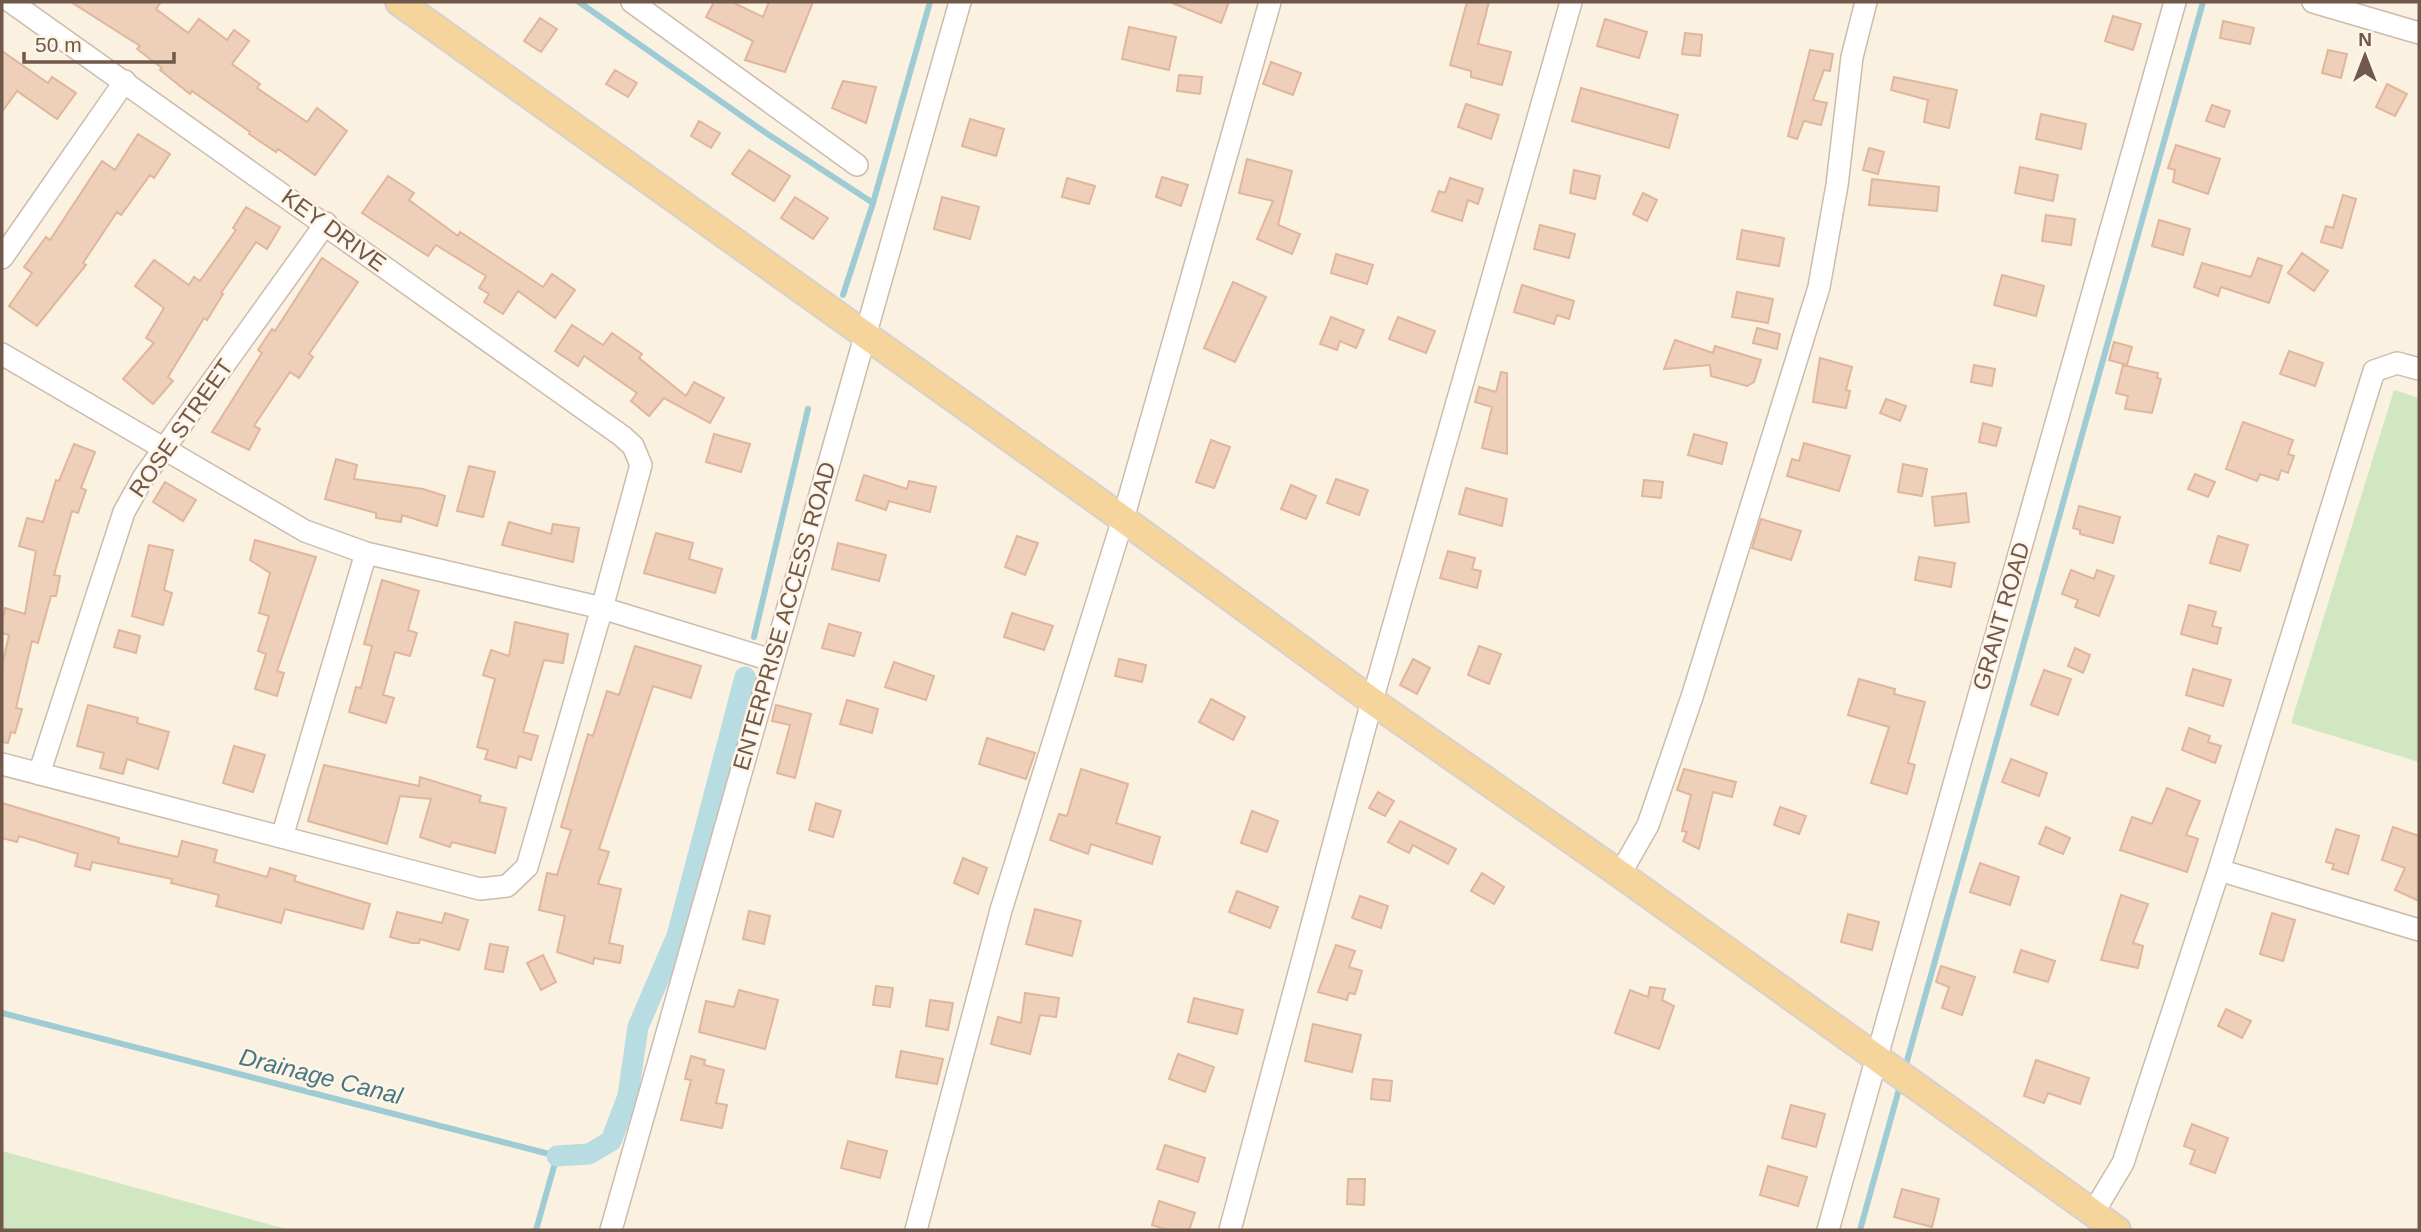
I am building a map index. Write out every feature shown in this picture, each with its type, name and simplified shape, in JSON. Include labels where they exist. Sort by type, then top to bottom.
[{"type":"main road","points":[[399,2],[1124,519],[1372,702],[1620,874],[1876,1059],[2099,1205],[2117,1230]]},
{"type":"street","name":"KEY DRIVE","points":[[10,2],[326,223],[633,446],[640,471],[603,608]]},
{"type":"street","points":[[632,2],[857,165]]},
{"type":"street","name":"ENTERPRISE ACCESS ROAD","points":[[616,1229],[771,660],[960,2]]},
{"type":"street","points":[[916,1230],[1000,910],[1124,519],[1270,2]]},
{"type":"street","points":[[1230,1230],[1372,702],[1571,2]]},
{"type":"street","points":[[1620,874],[1648,825],[1692,697],[1819,287],[1837,185],[1852,57],[1866,2]]},
{"type":"street","name":"GRANT ROAD","points":[[1828,1230],[2175,2]]},
{"type":"street","points":[[2313,2],[2419,33]]},
{"type":"street","points":[[2,258],[125,81]]},
{"type":"street","name":"ROSE STREET","points":[[40,774],[124,512],[164,450],[326,223]]},
{"type":"street","points":[[2,354],[305,531],[366,553],[603,608],[771,660]]},
{"type":"street","points":[[2099,1205],[2123,1163],[2219,870],[2374,371],[2397,363],[2419,369]]},
{"type":"street","points":[[282,837],[366,553]]},
{"type":"street","points":[[2,764],[480,889],[500,888],[513,883],[527,867],[603,608]]},
{"type":"street","points":[[2219,870],[2419,930]]},
{"type":"green space","points":[[2394,390],[2419,398],[2419,762],[2291,723]]},
{"type":"green space","points":[[2,1151],[290,1230],[2,1230]]},
{"type":"building","points":[[71,2],[161,2],[156,9],[188,33],[199,19],[227,40],[234,30],[249,41],[232,64],[260,84],[257,88],[307,122],[317,108],[347,131],[315,175],[278,149],[276,152],[249,134],[250,132],[192,91],[190,94],[137,49],[140,46]]},
{"type":"building","points":[[714,2],[732,2],[763,17],[769,2],[813,2],[785,72],[745,60],[753,41],[706,17]]},
{"type":"building","points":[[1170,2],[1229,2],[1221,23]]},
{"type":"building","points":[[1467,2],[1489,2],[1478,44],[1511,52],[1502,85],[1471,77],[1471,71],[1450,65]]},
{"type":"building","points":[[2113,16],[2141,24],[2133,50],[2105,41]]},
{"type":"building","points":[[540,18],[557,29],[541,52],[524,41]]},
{"type":"building","points":[[1605,19],[1647,32],[1639,58],[1597,46]]},
{"type":"building","points":[[2223,21],[2254,28],[2250,44],[2220,38]]},
{"type":"building","points":[[1129,27],[1176,37],[1169,70],[1122,59]]},
{"type":"building","points":[[1685,33],[1702,35],[1700,56],[1682,54]]},
{"type":"building","points":[[1810,50],[1833,54],[1830,71],[1824,70],[1813,100],[1827,103],[1821,125],[1804,121],[1797,139],[1788,136]]},
{"type":"building","points":[[2328,50],[2347,54],[2341,78],[2322,73]]},
{"type":"building","points":[[2,51],[48,83],[52,77],[76,93],[57,119],[17,91],[2,112]]},
{"type":"building","points":[[1271,62],[1301,73],[1293,95],[1263,84]]},
{"type":"building","points":[[615,70],[637,83],[628,97],[606,84]]},
{"type":"building","points":[[1179,75],[1202,77],[1200,94],[1177,91]]},
{"type":"building","points":[[1894,77],[1957,90],[1949,128],[1924,122],[1928,100],[1891,90]]},
{"type":"building","points":[[843,81],[876,87],[866,123],[832,108]]},
{"type":"building","points":[[2387,84],[2407,94],[2395,116],[2376,107]]},
{"type":"building","points":[[1581,88],[1678,115],[1669,148],[1572,121]]},
{"type":"building","points":[[1466,104],[1499,115],[1491,139],[1458,127]]},
{"type":"building","points":[[2212,105],[2230,111],[2224,127],[2206,121]]},
{"type":"building","points":[[2041,114],[2086,124],[2081,149],[2036,139]]},
{"type":"building","points":[[970,119],[1004,129],[996,156],[962,146]]},
{"type":"building","points":[[699,121],[720,133],[711,148],[691,136]]},
{"type":"building","points":[[138,134],[170,154],[154,178],[150,175],[121,215],[117,212],[83,263],[86,265],[37,326],[9,306],[32,273],[24,267],[46,237],[50,240],[102,161],[115,170]]},
{"type":"building","points":[[2176,145],[2220,159],[2208,194],[2173,182],[2175,170],[2168,168]]},
{"type":"building","points":[[1869,148],[1884,152],[1878,174],[1863,170]]},
{"type":"building","points":[[749,150],[790,176],[774,201],[732,174]]},
{"type":"building","points":[[1247,159],[1292,171],[1278,225],[1300,234],[1292,254],[1257,239],[1273,201],[1239,193]]},
{"type":"building","points":[[2020,167],[2058,175],[2053,201],[2015,193]]},
{"type":"building","points":[[1574,170],[1600,176],[1595,199],[1570,193]]},
{"type":"building","points":[[388,176],[414,193],[409,200],[458,236],[460,232],[543,287],[552,274],[575,290],[555,318],[518,291],[503,314],[484,302],[489,294],[479,288],[486,276],[436,245],[428,256],[362,213]]},
{"type":"building","points":[[1162,177],[1188,185],[1181,206],[1156,197]]},
{"type":"building","points":[[1067,178],[1095,186],[1089,204],[1062,197]]},
{"type":"building","points":[[1450,178],[1483,189],[1478,204],[1468,200],[1462,221],[1432,211],[1439,191],[1445,193]]},
{"type":"building","points":[[1872,179],[1939,187],[1937,211],[1869,205]]},
{"type":"building","points":[[1643,193],[1657,200],[1647,221],[1633,214]]},
{"type":"building","points":[[2343,195],[2356,199],[2342,248],[2321,242],[2326,226],[2333,228]]},
{"type":"building","points":[[795,197],[828,218],[813,239],[781,218]]},
{"type":"building","points":[[942,197],[979,207],[970,239],[934,229]]},
{"type":"building","points":[[246,207],[280,227],[267,249],[256,242],[168,377],[173,381],[153,404],[123,379],[154,343],[146,338],[164,308],[135,286],[154,260],[189,285],[194,277],[200,281],[236,230],[233,228]]},
{"type":"building","points":[[2046,215],[2075,219],[2071,245],[2042,241]]},
{"type":"building","points":[[2159,220],[2190,229],[2183,255],[2152,246]]},
{"type":"building","points":[[1540,225],[1575,234],[1569,258],[1534,249]]},
{"type":"building","points":[[1742,230],[1784,238],[1779,266],[1737,259]]},
{"type":"building","points":[[2302,253],[2328,271],[2314,291],[2288,273]]},
{"type":"building","points":[[1336,254],[1373,265],[1367,284],[1331,273]]},
{"type":"building","points":[[322,258],[358,282],[309,354],[313,357],[299,378],[290,372],[254,426],[260,429],[249,450],[212,432],[262,353],[258,350],[272,329],[275,331]]},
{"type":"building","points":[[2258,258],[2282,266],[2269,303],[2221,287],[2218,296],[2194,287],[2202,263],[2251,277]]},
{"type":"building","points":[[2002,275],[2044,286],[2036,316],[1994,305]]},
{"type":"building","points":[[1233,282],[1266,297],[1235,362],[1204,348]]},
{"type":"building","points":[[1522,285],[1574,301],[1569,319],[1557,315],[1554,324],[1514,312]]},
{"type":"building","points":[[1737,292],[1773,299],[1768,323],[1732,317]]},
{"type":"building","points":[[1331,317],[1364,330],[1356,348],[1340,341],[1337,350],[1320,344]]},
{"type":"building","points":[[1398,317],[1435,331],[1426,353],[1389,339]]},
{"type":"building","points":[[572,325],[603,345],[612,333],[642,354],[639,358],[686,396],[694,382],[724,398],[710,423],[664,398],[649,416],[631,401],[637,393],[584,356],[578,366],[555,351]]},
{"type":"building","points":[[1757,328],[1780,334],[1777,349],[1753,343]]},
{"type":"building","points":[[1675,340],[1713,353],[1715,346],[1761,360],[1754,382],[1747,386],[1711,376],[1710,365],[1664,369]]},
{"type":"building","points":[[2114,342],[2132,347],[2127,365],[2109,360]]},
{"type":"building","points":[[2289,351],[2323,363],[2315,386],[2280,374]]},
{"type":"building","points":[[1820,358],[1852,367],[1846,390],[1850,391],[1846,408],[1813,402]]},
{"type":"building","points":[[1974,365],[1995,369],[1992,386],[1971,382]]},
{"type":"building","points":[[2123,365],[2158,373],[2157,378],[2161,379],[2152,413],[2125,409],[2128,396],[2116,393]]},
{"type":"building","points":[[1501,372],[1507,373],[1507,454],[1482,448],[1492,407],[1475,402],[1479,387],[1496,392]]},
{"type":"building","points":[[1886,399],[1906,406],[1900,421],[1880,413]]},
{"type":"building","points":[[2243,422],[2293,440],[2288,454],[2294,456],[2288,473],[2281,470],[2278,480],[2260,474],[2257,481],[2226,469]]},
{"type":"building","points":[[1983,423],[2001,428],[1996,446],[1979,442]]},
{"type":"building","points":[[714,434],[750,444],[741,472],[706,462]]},
{"type":"building","points":[[1694,434],[1727,443],[1722,464],[1688,455]]},
{"type":"building","points":[[1211,440],[1230,447],[1214,488],[1196,482]]},
{"type":"building","points":[[1804,443],[1850,456],[1839,491],[1787,476],[1792,459],[1799,461]]},
{"type":"building","points":[[74,444],[95,452],[81,488],[86,490],[78,513],[72,511],[54,575],[60,576],[56,596],[51,596],[38,643],[32,641],[16,708],[22,709],[15,733],[11,732],[8,743],[2,742],[2,666],[9,635],[2,633],[2,621],[5,608],[25,614],[36,551],[19,546],[27,518],[43,522],[56,480],[59,481]]},
{"type":"building","points":[[336,459],[357,465],[354,479],[423,489],[445,496],[437,526],[402,515],[401,522],[376,518],[376,513],[325,499]]},
{"type":"building","points":[[1903,464],[1927,469],[1922,496],[1898,492]]},
{"type":"building","points":[[469,466],[495,472],[483,517],[457,511]]},
{"type":"building","points":[[2195,474],[2215,482],[2208,497],[2188,489]]},
{"type":"building","points":[[864,475],[907,489],[909,481],[936,487],[930,512],[889,501],[886,510],[856,500]]},
{"type":"building","points":[[1336,479],[1368,490],[1359,515],[1327,503]]},
{"type":"building","points":[[1644,480],[1663,482],[1661,498],[1642,496]]},
{"type":"building","points":[[165,482],[196,500],[183,521],[153,502]]},
{"type":"building","points":[[1291,485],[1316,496],[1306,519],[1281,509]]},
{"type":"building","points":[[1466,488],[1507,499],[1502,526],[1459,514]]},
{"type":"building","points":[[1966,493],[1969,522],[1935,526],[1932,497]]},
{"type":"building","points":[[2079,506],[2120,517],[2113,543],[2080,534],[2080,530],[2073,528]]},
{"type":"building","points":[[1761,519],[1801,531],[1791,560],[1752,548]]},
{"type":"building","points":[[509,522],[551,534],[553,524],[579,528],[573,562],[502,545]]},
{"type":"building","points":[[656,533],[693,543],[689,559],[722,569],[715,593],[644,573]]},
{"type":"building","points":[[1017,536],[1038,543],[1025,575],[1005,567]]},
{"type":"building","points":[[2218,536],[2248,545],[2240,571],[2210,563]]},
{"type":"building","points":[[255,540],[316,557],[277,671],[284,673],[277,696],[255,689],[266,654],[258,651],[269,616],[259,613],[270,573],[250,560]]},
{"type":"building","points":[[838,543],[886,555],[879,581],[832,569]]},
{"type":"building","points":[[149,545],[173,550],[164,590],[172,593],[163,625],[132,616]]},
{"type":"building","points":[[1448,551],[1475,558],[1472,569],[1481,571],[1477,588],[1440,578]]},
{"type":"building","points":[[1919,557],[1955,563],[1951,587],[1915,580]]},
{"type":"building","points":[[2071,570],[2094,579],[2097,570],[2114,576],[2099,616],[2075,607],[2078,600],[2062,594]]},
{"type":"building","points":[[382,580],[419,591],[408,630],[417,633],[410,656],[395,652],[383,695],[394,698],[386,723],[349,712],[356,687],[361,688],[372,646],[364,644]]},
{"type":"building","points":[[2189,605],[2216,612],[2212,626],[2221,628],[2217,644],[2181,634]]},
{"type":"building","points":[[1012,613],[1053,626],[1044,650],[1004,637]]},
{"type":"building","points":[[515,622],[568,634],[563,663],[544,660],[523,732],[538,736],[531,760],[519,756],[516,768],[485,759],[488,750],[477,747],[495,679],[483,675],[491,650],[509,656]]},
{"type":"building","points":[[829,624],[861,633],[854,656],[822,648]]},
{"type":"building","points":[[119,630],[140,636],[136,653],[114,647]]},
{"type":"building","points":[[635,646],[701,666],[691,698],[653,686],[599,849],[609,852],[598,884],[621,889],[609,943],[623,946],[620,963],[594,958],[593,964],[557,952],[565,916],[539,910],[547,873],[557,875],[571,830],[561,827],[588,734],[593,736],[607,691],[619,695]]},
{"type":"building","points":[[1479,646],[1501,654],[1489,684],[1468,675]]},
{"type":"building","points":[[2075,648],[2090,655],[2083,673],[2068,666]]},
{"type":"building","points":[[1119,659],[1146,665],[1142,682],[1115,676]]},
{"type":"building","points":[[1413,659],[1430,668],[1417,694],[1400,685]]},
{"type":"building","points":[[894,662],[934,676],[926,700],[885,687]]},
{"type":"building","points":[[2193,669],[2231,680],[2223,706],[2186,695]]},
{"type":"building","points":[[2044,670],[2071,679],[2058,715],[2031,705]]},
{"type":"building","points":[[1859,679],[1895,689],[1894,694],[1925,702],[1908,763],[1915,765],[1907,794],[1871,783],[1889,727],[1848,715]]},
{"type":"building","points":[[1211,699],[1245,717],[1233,740],[1199,722]]},
{"type":"building","points":[[847,700],[878,709],[872,733],[840,724]]},
{"type":"building","points":[[88,705],[138,718],[137,723],[169,732],[158,769],[127,759],[123,774],[100,768],[104,753],[77,746]]},
{"type":"building","points":[[776,705],[811,714],[795,778],[777,773],[790,725],[772,721]]},
{"type":"building","points":[[2189,728],[2210,736],[2208,742],[2221,746],[2215,763],[2182,750]]},
{"type":"building","points":[[987,738],[1035,753],[1026,779],[979,764]]},
{"type":"building","points":[[234,746],[265,755],[253,792],[223,783]]},
{"type":"building","points":[[2011,759],[2047,773],[2039,796],[2002,782]]},
{"type":"building","points":[[324,765],[419,786],[420,777],[481,796],[479,802],[506,808],[495,853],[452,842],[450,847],[420,837],[431,799],[400,796],[387,844],[308,821]]},
{"type":"building","points":[[1081,769],[1128,784],[1116,823],[1160,837],[1152,864],[1091,844],[1088,854],[1050,840],[1059,814],[1067,816]]},
{"type":"building","points":[[1684,769],[1736,782],[1732,797],[1713,792],[1699,849],[1683,841],[1687,832],[1682,831],[1691,795],[1677,790]]},
{"type":"building","points":[[2167,788],[2200,801],[2186,835],[2198,839],[2187,872],[2120,850],[2132,817],[2152,824]]},
{"type":"building","points":[[1378,792],[1394,801],[1385,816],[1369,808]]},
{"type":"building","points":[[2,803],[119,838],[118,843],[178,857],[182,841],[217,850],[214,862],[267,877],[270,868],[296,876],[294,881],[370,904],[363,929],[285,909],[281,923],[216,906],[219,895],[171,883],[172,879],[92,862],[90,870],[75,866],[78,854],[19,836],[17,842],[2,838]]},
{"type":"building","points":[[816,803],[841,811],[833,837],[809,830]]},
{"type":"building","points":[[1780,807],[1806,816],[1799,834],[1774,825]]},
{"type":"building","points":[[1252,811],[1278,821],[1267,852],[1241,843]]},
{"type":"building","points":[[1400,821],[1456,849],[1448,864],[1413,845],[1409,853],[1388,842]]},
{"type":"building","points":[[2046,827],[2070,838],[2063,854],[2039,844]]},
{"type":"building","points":[[2393,827],[2419,836],[2419,901],[2395,890],[2405,868],[2382,860]]},
{"type":"building","points":[[2336,829],[2359,836],[2348,874],[2332,869],[2334,864],[2326,862]]},
{"type":"building","points":[[963,858],[987,868],[978,894],[954,883]]},
{"type":"building","points":[[1980,863],[2019,877],[2010,905],[1970,892]]},
{"type":"building","points":[[1482,873],[1504,887],[1494,904],[1471,891]]},
{"type":"building","points":[[1237,891],[1278,907],[1270,928],[1229,912]]},
{"type":"building","points":[[2121,895],[2148,904],[2133,943],[2143,946],[2138,968],[2101,960]]},
{"type":"building","points":[[1360,896],[1388,906],[1381,928],[1352,918]]},
{"type":"building","points":[[1035,909],[1081,921],[1072,956],[1026,944]]},
{"type":"building","points":[[749,911],[770,916],[764,944],[743,939]]},
{"type":"building","points":[[397,912],[442,923],[445,913],[468,920],[459,950],[420,939],[419,943],[412,943],[390,937]]},
{"type":"building","points":[[2272,913],[2295,920],[2283,961],[2260,954]]},
{"type":"building","points":[[1848,914],[1879,922],[1872,950],[1841,942]]},
{"type":"building","points":[[490,944],[508,947],[503,972],[485,969]]},
{"type":"building","points":[[1336,945],[1355,951],[1349,967],[1362,971],[1355,994],[1349,993],[1347,1000],[1318,992]]},
{"type":"building","points":[[2021,950],[2055,961],[2048,982],[2014,972]]},
{"type":"building","points":[[543,955],[556,982],[541,990],[527,963]]},
{"type":"building","points":[[1941,966],[1975,977],[1962,1015],[1942,1008],[1949,987],[1936,982]]},
{"type":"building","points":[[876,986],[893,988],[890,1007],[873,1005]]},
{"type":"building","points":[[1650,987],[1665,989],[1662,1000],[1674,1006],[1659,1049],[1615,1033],[1630,990],[1648,997]]},
{"type":"building","points":[[739,990],[778,1000],[765,1049],[699,1032],[706,1001],[734,1007]]},
{"type":"building","points":[[1025,993],[1059,998],[1056,1017],[1040,1015],[1030,1054],[991,1044],[998,1017],[1021,1023]]},
{"type":"building","points":[[1194,998],[1243,1010],[1237,1034],[1188,1022]]},
{"type":"building","points":[[930,1000],[953,1003],[948,1030],[926,1026]]},
{"type":"building","points":[[2226,1009],[2251,1021],[2242,1038],[2218,1026]]},
{"type":"building","points":[[1313,1024],[1361,1035],[1352,1072],[1305,1061]]},
{"type":"building","points":[[901,1051],[943,1059],[937,1084],[896,1077]]},
{"type":"building","points":[[1178,1054],[1214,1067],[1205,1092],[1169,1079]]},
{"type":"building","points":[[691,1056],[705,1060],[704,1065],[724,1070],[716,1103],[727,1105],[722,1128],[681,1120],[691,1080],[685,1079]]},
{"type":"building","points":[[2036,1060],[2089,1078],[2080,1104],[2048,1093],[2044,1103],[2024,1096]]},
{"type":"building","points":[[1373,1079],[1392,1081],[1390,1101],[1371,1099]]},
{"type":"building","points":[[1791,1105],[1825,1114],[1816,1147],[1782,1138]]},
{"type":"building","points":[[2192,1124],[2228,1138],[2215,1173],[2190,1164],[2195,1150],[2184,1146]]},
{"type":"building","points":[[848,1141],[887,1151],[880,1178],[841,1168]]},
{"type":"building","points":[[1165,1145],[1205,1158],[1198,1182],[1157,1169]]},
{"type":"building","points":[[1768,1166],[1807,1177],[1798,1206],[1760,1195]]},
{"type":"building","points":[[1348,1179],[1365,1179],[1364,1205],[1347,1204]]},
{"type":"building","points":[[1902,1189],[1939,1199],[1932,1227],[1894,1217]]},
{"type":"building","points":[[1159,1201],[1195,1213],[1189,1230],[1168,1230],[1152,1225]]},
{"type":"waterway","points":[[579,2],[766,133],[873,203]]},
{"type":"waterway","points":[[843,295],[873,203],[930,2]]},
{"type":"waterway","points":[[1905,1068],[2203,2]]},
{"type":"waterway","points":[[754,637],[808,409]]},
{"type":"waterway","points":[[557,1156],[589,1154],[611,1141],[628,1096],[638,1027],[677,936],[745,677]]},
{"type":"waterway","name":"Drainage Canal","points":[[2,1013],[557,1156],[536,1230]]},
{"type":"waterway","points":[[1860,1230],[1901,1082]]}]
